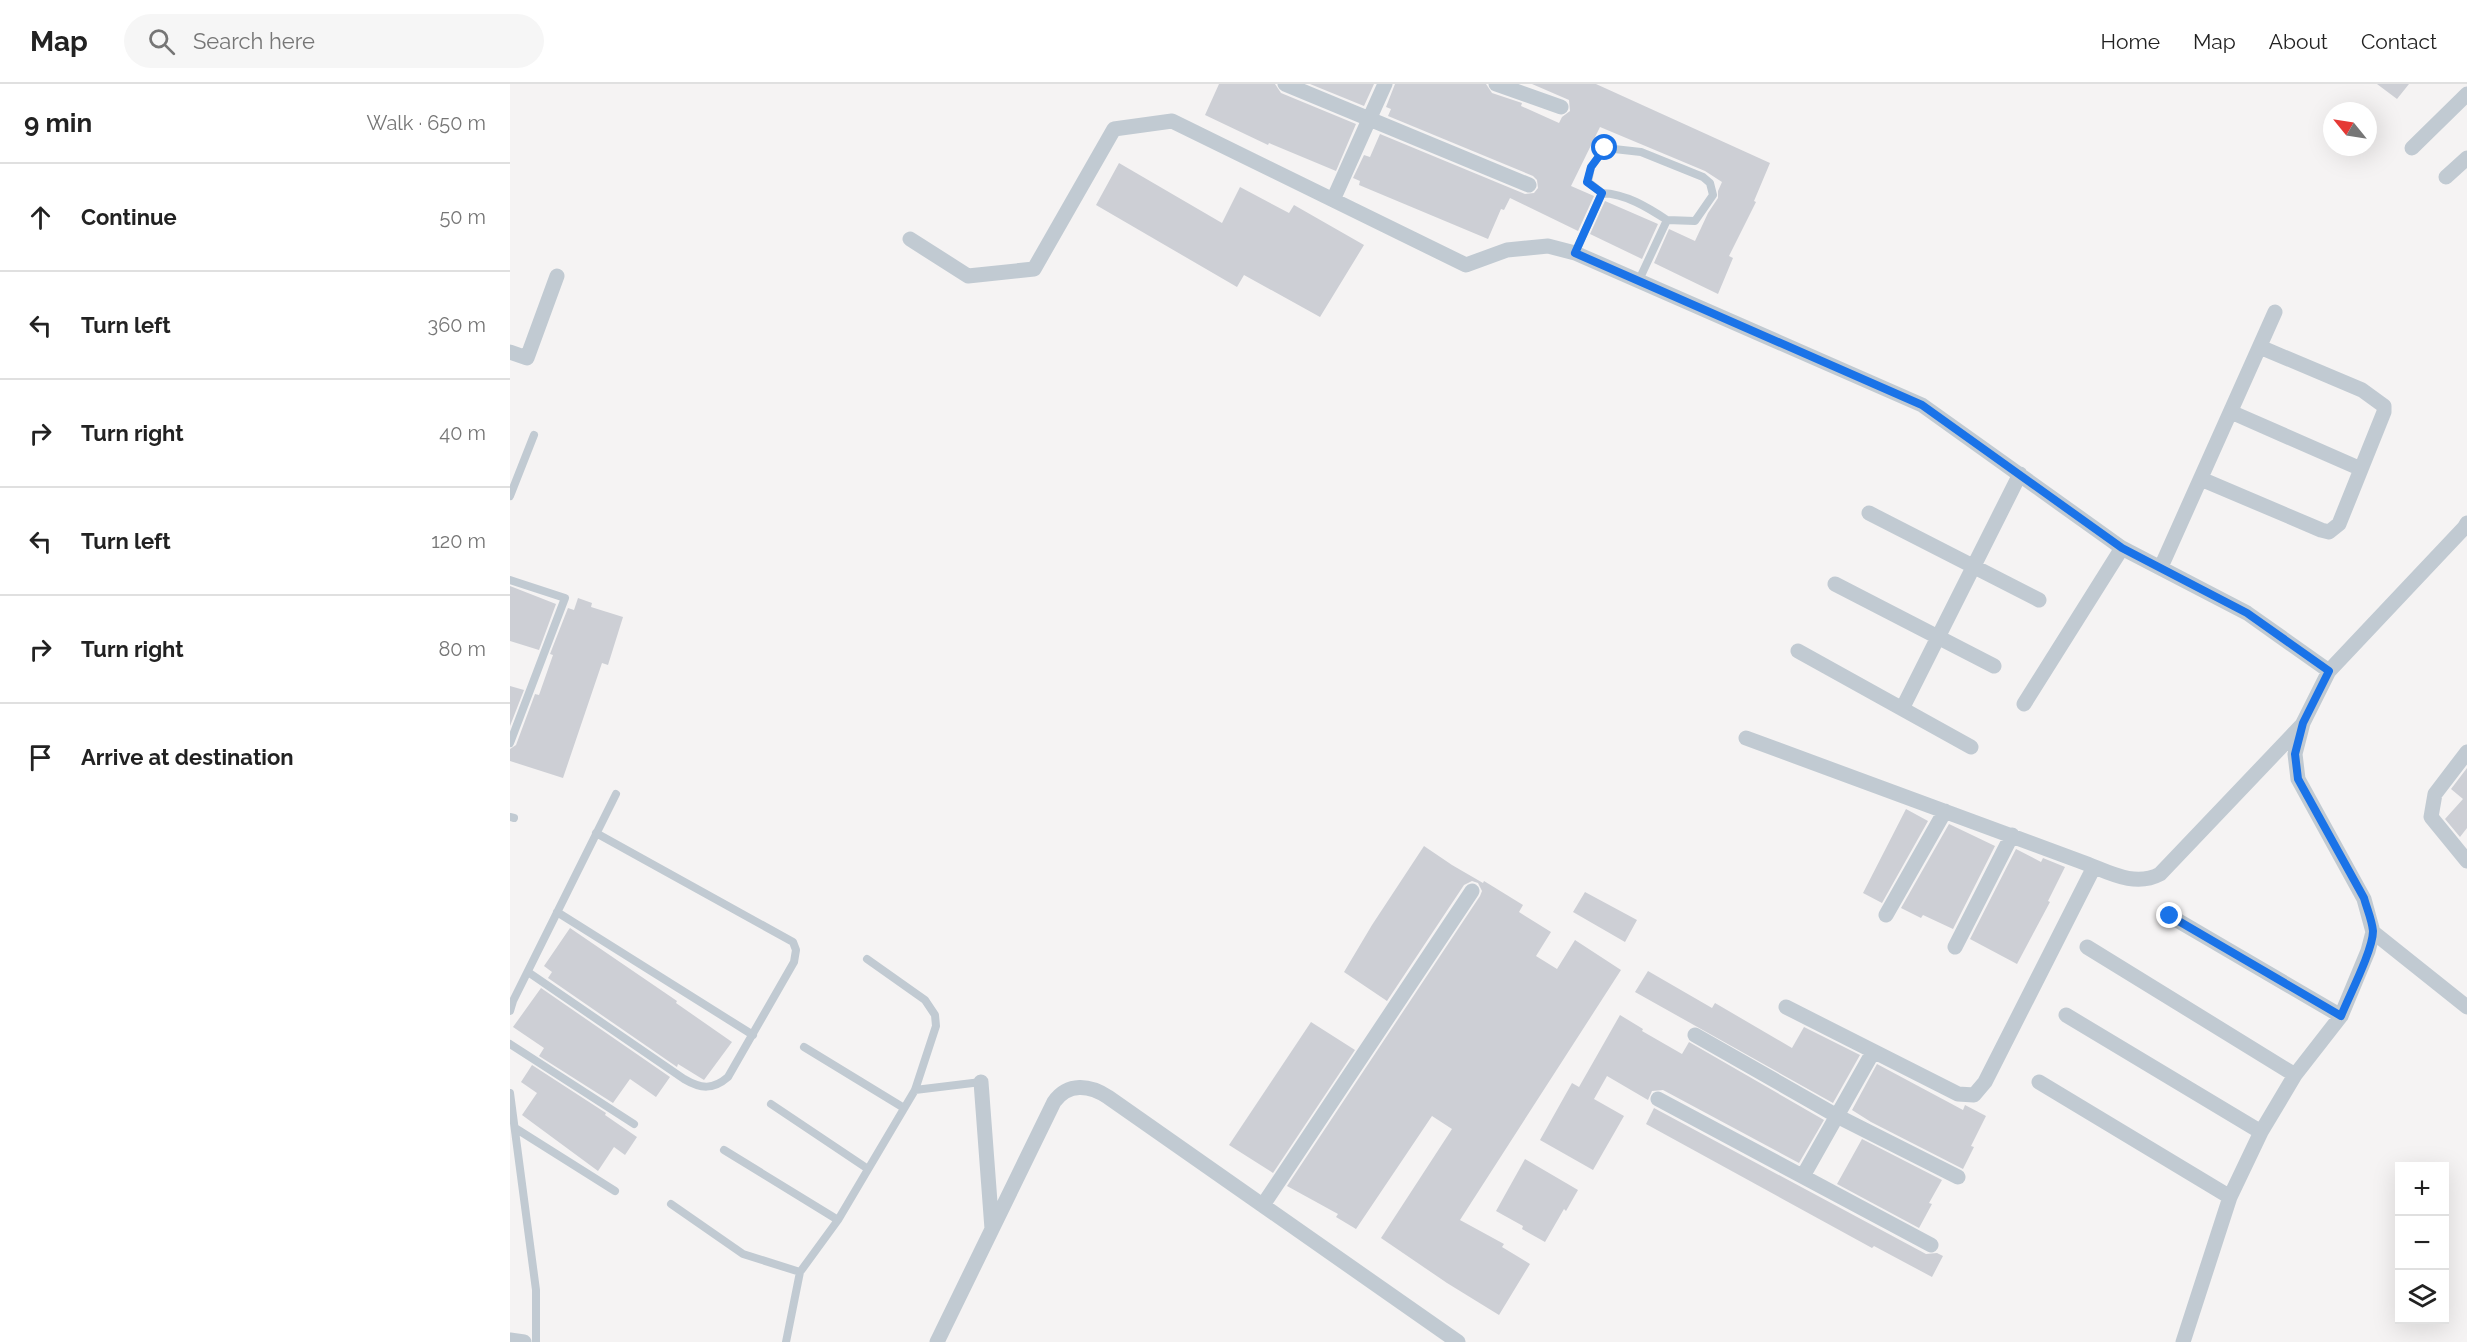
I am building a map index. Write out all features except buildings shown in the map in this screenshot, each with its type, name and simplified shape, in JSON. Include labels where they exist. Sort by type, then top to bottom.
[{"type":"street","points":[[1285,84],[1370,117],[1528,185]]},
{"type":"street","points":[[1333,200],[1385,84]]},
{"type":"street","points":[[1496,84],[1561,107]]},
{"type":"street","points":[[2412,148],[2467,94]]},
{"type":"street","points":[[910,239],[968,276],[1034,269],[1114,129],[1172,121],[1466,265],[1507,250],[1548,246],[1575,253],[1922,405],[2122,548],[2247,613],[2329,671]]},
{"type":"street","points":[[2446,177],[2467,158]]},
{"type":"street","points":[[510,352],[527,358],[557,276]]},
{"type":"street","points":[[2161,567],[2276,312]]},
{"type":"street","points":[[2200,479],[2329,532],[2339,524],[2384,412],[2384,406],[2362,390],[2260,347]]},
{"type":"street","points":[[2230,412],[2361,469]]},
{"type":"street","points":[[1902,707],[2020,474]]},
{"type":"street","points":[[1869,513],[2039,600]]},
{"type":"street","points":[[2183,1342],[2230,1197],[2261,1132],[2295,1075],[2341,1016],[2368,951],[2373,932],[2364,898],[2298,779],[2295,754],[2303,723],[2329,671],[2467,523]]},
{"type":"street","points":[[2024,704],[2122,548]]},
{"type":"street","points":[[1835,584],[1994,666]]},
{"type":"street","points":[[1798,651],[1971,747]]},
{"type":"street","points":[[1746,738],[2094,867],[2131,880],[2141,881],[2160,874],[2303,723]]},
{"type":"street","points":[[2465,853],[2431,817],[2435,794],[2467,752]]},
{"type":"street","points":[[1886,915],[1945,811]]},
{"type":"street","points":[[1955,947],[2012,835]]},
{"type":"street","points":[[1786,1007],[1958,1094],[1974,1095],[1985,1083],[2094,867]]},
{"type":"street","points":[[1263,1205],[1472,891]]},
{"type":"street","points":[[2170,916],[2341,1016]]},
{"type":"street","points":[[2373,932],[2467,1007]]},
{"type":"street","points":[[2086,947],[2295,1075]]},
{"type":"street","points":[[2066,1015],[2261,1132]]},
{"type":"street","points":[[1695,1035],[1837,1116],[1958,1178]]},
{"type":"street","points":[[1803,1176],[1873,1052]]},
{"type":"street","points":[[981,1082],[992,1229]]},
{"type":"street","points":[[2039,1082],[2230,1197]]},
{"type":"street","points":[[937,1342],[1054,1102],[1069,1088],[1085,1087],[1103,1094],[1458,1342]]},
{"type":"street","points":[[1658,1099],[1931,1245]]},
{"type":"street","points":[[510,1340],[524,1342]]},
{"type":"lane","points":[[1605,148],[1641,152],[1703,177],[1710,183],[1713,195],[1695,220],[1667,220],[1651,209],[1618,194],[1602,193],[1587,182],[1591,167],[1605,148]]},
{"type":"lane","points":[[1575,253],[1602,193]]},
{"type":"lane","points":[[1640,280],[1667,220]]},
{"type":"lane","points":[[510,496],[512,484],[534,435]]},
{"type":"lane","points":[[510,580],[565,598],[510,743]]},
{"type":"lane","points":[[510,1011],[616,794]]},
{"type":"lane","points":[[528,972],[684,1079],[703,1087],[713,1087],[728,1077],[794,962],[796,950],[793,942],[596,834]]},
{"type":"lane","points":[[557,912],[753,1035]]},
{"type":"lane","points":[[786,1342],[800,1272],[838,1220],[915,1090],[936,1026],[935,1015],[925,1000],[867,959]]},
{"type":"lane","points":[[510,1044],[634,1124]]},
{"type":"lane","points":[[804,1047],[904,1108]]},
{"type":"lane","points":[[915,1090],[981,1082]]},
{"type":"lane","points":[[510,1093],[536,1290],[536,1342]]},
{"type":"lane","points":[[771,1104],[868,1169]]},
{"type":"lane","points":[[515,1128],[615,1191]]},
{"type":"lane","points":[[724,1150],[838,1220]]},
{"type":"lane","points":[[671,1204],[743,1254],[800,1272]]},
{"type":"route","points":[[1605,148],[1591,167],[1587,182],[1602,193],[1575,253],[1922,405],[2122,548],[2247,613],[2329,671],[2303,723],[2295,754],[2298,779],[2364,898],[2373,932],[2368,951],[2341,1016],[2170,916]]}]
